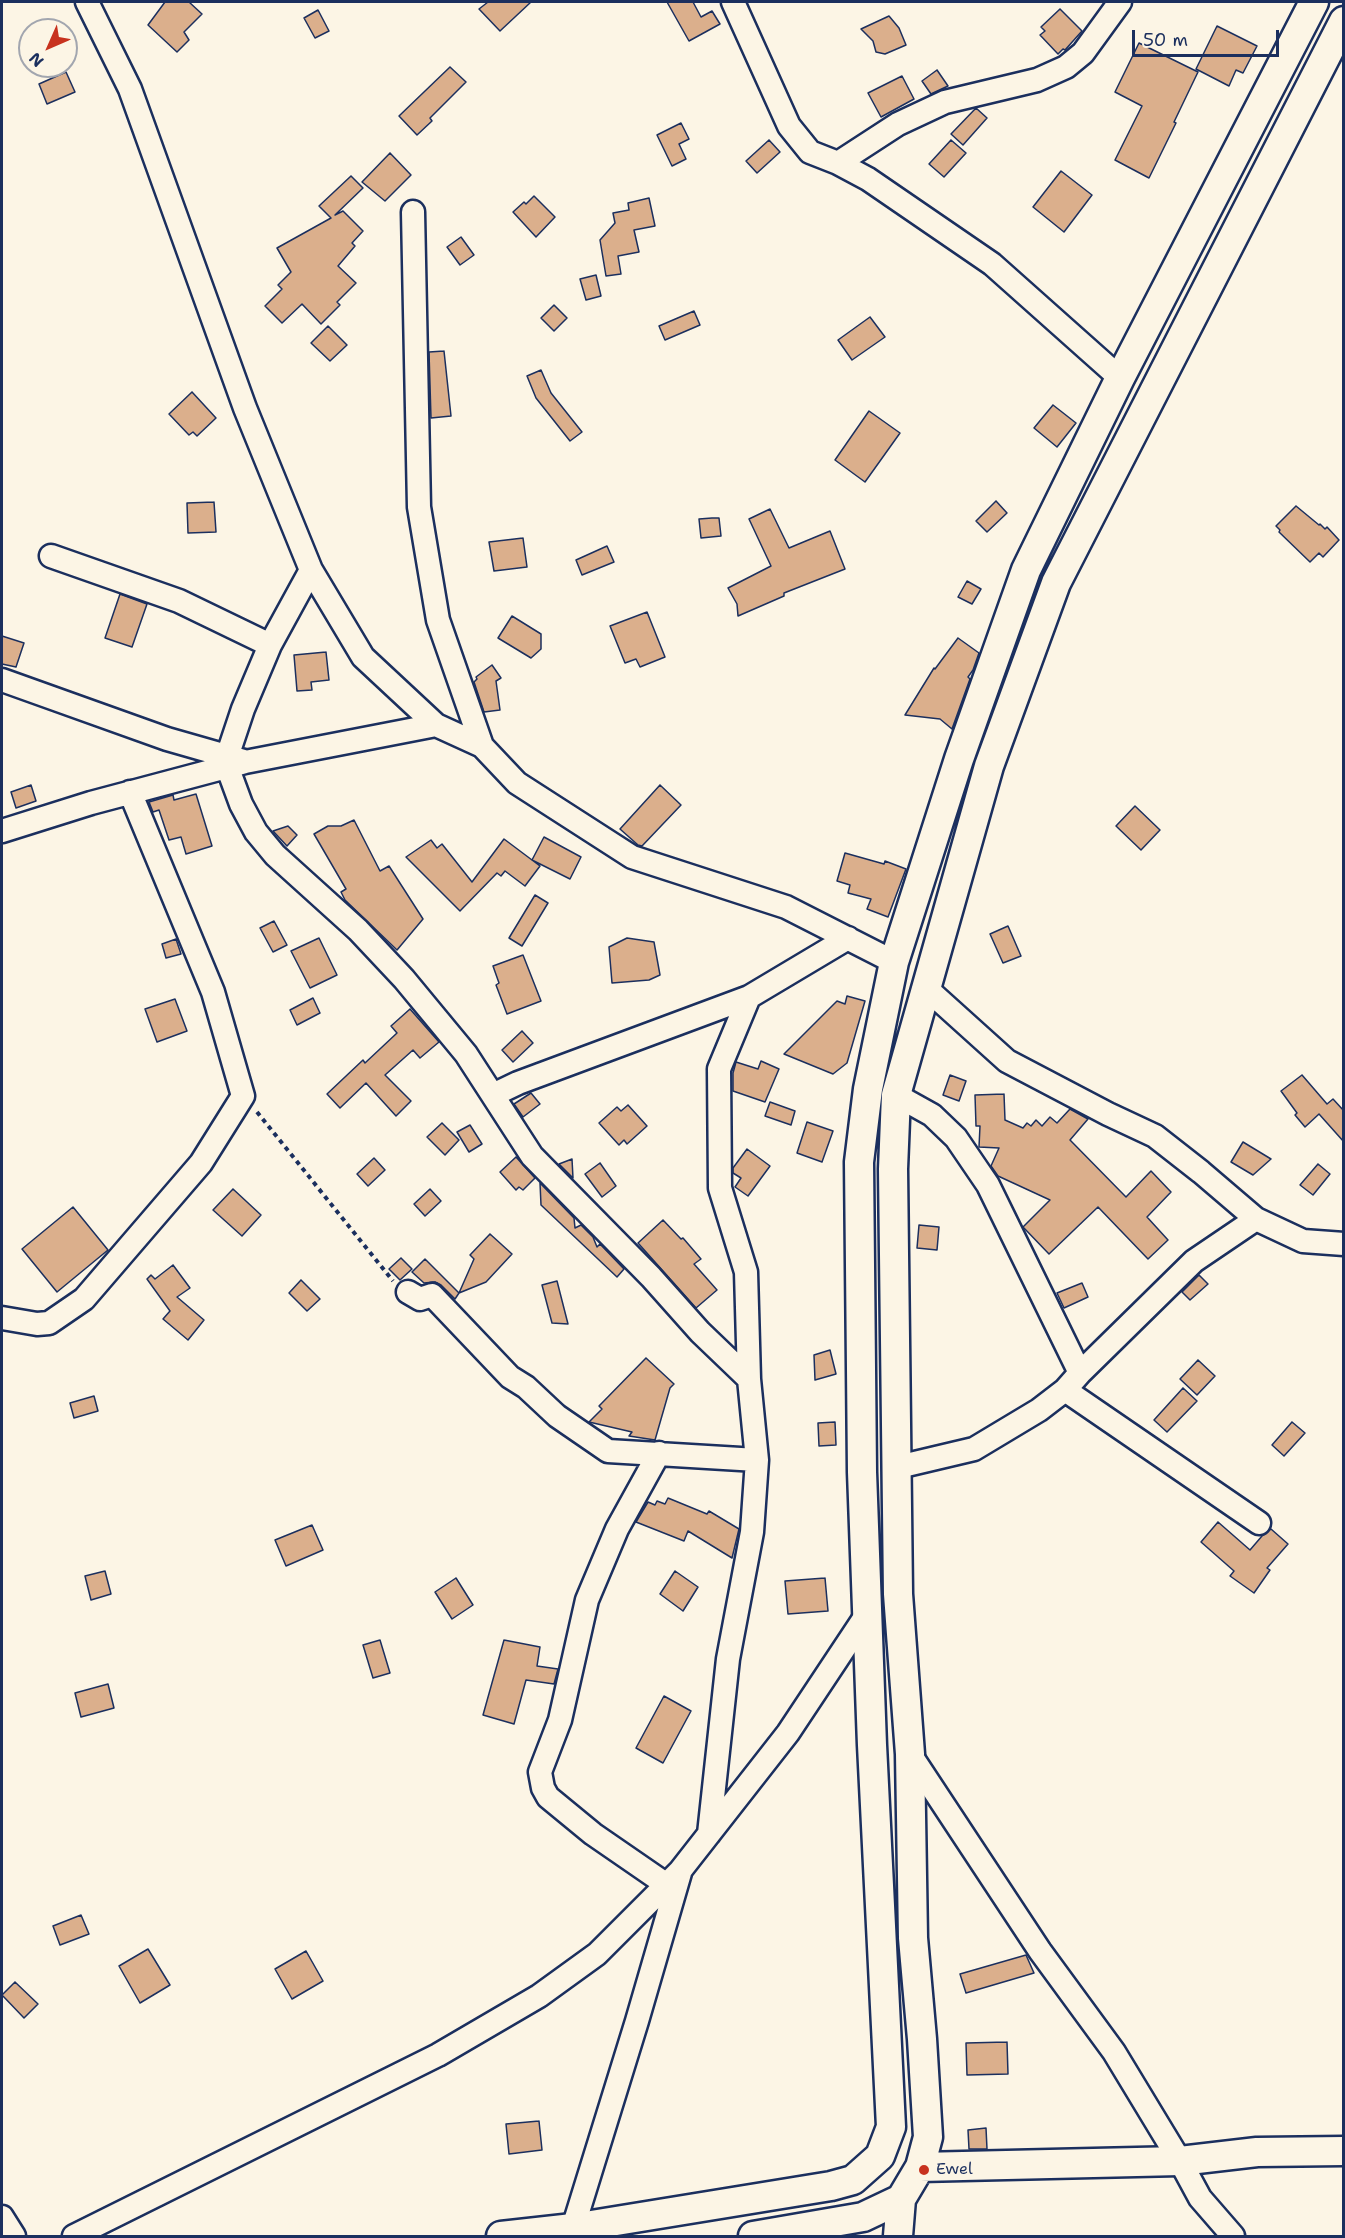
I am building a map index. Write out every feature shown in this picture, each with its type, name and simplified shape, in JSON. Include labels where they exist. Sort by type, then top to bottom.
[{"type":"street","points":[[87,2],[130,89],[245,408],[311,570],[363,657],[436,725],[482,746],[517,783],[632,857],[786,907],[894,963]]},
{"type":"street","points":[[733,2],[789,126],[810,152],[838,163],[868,179],[992,264],[1120,378]]},
{"type":"street","points":[[838,163],[898,124],[945,102],[1037,80],[1066,67],[1083,53],[1120,2]]},
{"type":"street","points":[[501,2236],[573,2228],[831,2186],[853,2180],[880,2156],[891,2127],[862,1472],[859,1162],[868,1089],[894,963],[959,759],[1026,570],[1120,378],[1314,2]]},
{"type":"street","points":[[898,2236],[901,2199],[920,2167],[928,2137],[913,1938],[910,1754],[898,1594],[893,1169],[896,1095],[989,766],[1056,583],[1344,21]]},
{"type":"street","points":[[413,212],[419,507],[438,620],[482,746]]},
{"type":"street","points":[[51,556],[179,601],[270,645]]},
{"type":"street","points":[[311,570],[270,645],[243,709],[233,762],[241,804],[256,832],[275,855],[358,930],[404,979],[466,1054],[532,1155],[651,1277],[700,1332],[749,1379]]},
{"type":"street","points":[[2,680],[233,762]]},
{"type":"street","points":[[2,831],[233,762],[436,725]]},
{"type":"street","points":[[2,1318],[37,1324],[49,1323],[84,1299],[201,1163],[243,1096],[213,992],[130,792]]},
{"type":"street","points":[[493,1095],[518,1083],[749,997],[848,938]]},
{"type":"street","points":[[926,988],[1007,1061],[1155,1136],[1256,1219],[1303,1241],[1344,1244]]},
{"type":"street","points":[[710,1834],[728,1659],[752,1532],[758,1460],[749,1379],[746,1272],[720,1188],[719,1069],[749,997]]},
{"type":"street","points":[[896,1095],[932,1115],[956,1138],[988,1185],[1073,1381],[1259,1523]]},
{"type":"street","points":[[898,1467],[974,1449],[1039,1410],[1073,1381],[1194,1261],[1256,1219]]},
{"type":"street","points":[[408,1292],[420,1299],[432,1294],[510,1377],[526,1387],[557,1416],[608,1451],[758,1460]]},
{"type":"street","points":[[659,1453],[617,1529],[586,1600],[560,1720],[540,1772],[543,1788],[548,1797],[593,1834],[674,1878]]},
{"type":"street","points":[[74,2236],[438,2055],[540,1996],[597,1954],[674,1878],[710,1834],[788,1733],[867,1614]]},
{"type":"street","points":[[910,1754],[1040,1951],[1114,2052],[1200,2198],[1233,2236]]},
{"type":"street","points":[[573,2228],[637,2021],[674,1878]]},
{"type":"street","points":[[920,2167],[1180,2161],[1257,2152],[1344,2151]]},
{"type":"street","points":[[753,2236],[863,2217],[901,2199]]},
{"type":"street","points":[[2,2217],[14,2236]]},
{"type":"path","points":[[243,1096],[359,1237],[387,1275],[408,1292]]},
{"type":"building","points":[[165,2],[189,2],[202,14],[184,32],[189,40],[177,52],[148,25]]},
{"type":"building","points":[[488,2],[531,2],[500,31],[479,9]]},
{"type":"building","points":[[667,2],[693,2],[701,17],[712,11],[720,24],[689,41]]},
{"type":"building","points":[[1060,9],[1082,31],[1065,50],[1063,49],[1058,54],[1040,35],[1045,31],[1041,27]]},
{"type":"building","points":[[318,10],[329,31],[315,38],[304,18]]},
{"type":"building","points":[[889,16],[899,28],[906,45],[885,54],[876,52],[873,41],[861,29]]},
{"type":"building","points":[[1217,26],[1257,46],[1243,73],[1236,70],[1229,86],[1196,69]]},
{"type":"building","points":[[1139,43],[1198,72],[1149,178],[1115,160],[1142,106],[1115,92]]},
{"type":"building","points":[[450,67],[466,82],[430,118],[432,121],[417,135],[399,116]]},
{"type":"building","points":[[937,70],[948,86],[931,94],[922,81]]},
{"type":"building","points":[[902,76],[914,99],[881,117],[868,93]]},
{"type":"building","points":[[52,78],[69,78],[75,92],[47,104],[39,84]]},
{"type":"building","points":[[976,108],[987,118],[963,145],[951,134]]},
{"type":"building","points":[[681,123],[689,139],[679,144],[686,159],[672,166],[657,135]]},
{"type":"building","points":[[769,140],[780,152],[757,173],[746,161]]},
{"type":"building","points":[[951,140],[966,153],[944,177],[929,164]]},
{"type":"building","points":[[390,153],[411,175],[385,201],[362,182]]},
{"type":"building","points":[[1061,171],[1092,195],[1064,232],[1033,207]]},
{"type":"building","points":[[351,176],[363,188],[335,215],[343,211],[363,231],[352,243],[355,246],[338,266],[356,283],[337,302],[340,305],[321,324],[302,304],[282,323],[265,306],[282,289],[278,285],[291,272],[277,248],[331,218],[319,206]]},
{"type":"building","points":[[534,196],[555,217],[536,237],[513,212]]},
{"type":"building","points":[[649,198],[655,226],[634,230],[639,252],[618,256],[621,274],[606,276],[600,240],[615,223],[613,213],[629,210],[628,203]]},
{"type":"building","points":[[461,237],[474,255],[460,265],[447,247]]},
{"type":"building","points":[[596,275],[601,296],[586,300],[580,279]]},
{"type":"building","points":[[554,305],[567,318],[554,331],[541,318]]},
{"type":"building","points":[[694,311],[700,325],[665,340],[659,326]]},
{"type":"building","points":[[870,317],[885,337],[852,360],[838,340]]},
{"type":"building","points":[[328,326],[347,345],[330,361],[311,343]]},
{"type":"building","points":[[444,351],[451,416],[431,418],[429,352]]},
{"type":"building","points":[[541,370],[551,393],[582,432],[570,441],[536,398],[527,376]]},
{"type":"building","points":[[192,392],[216,418],[197,436],[193,432],[189,435],[169,414]]},
{"type":"building","points":[[1053,405],[1076,423],[1057,447],[1034,428]]},
{"type":"building","points":[[869,411],[900,433],[865,482],[835,460]]},
{"type":"building","points":[[996,501],[1007,513],[987,532],[976,521]]},
{"type":"building","points":[[214,502],[216,532],[188,533],[187,503]]},
{"type":"building","points":[[1296,506],[1319,525],[1325,529],[1327,527],[1339,540],[1323,557],[1319,553],[1310,562],[1279,532],[1276,526]]},
{"type":"building","points":[[770,509],[789,548],[830,531],[845,569],[784,593],[784,596],[738,616],[737,604],[728,588],[771,566],[749,519]]},
{"type":"building","points":[[719,518],[721,536],[701,538],[699,519]]},
{"type":"building","points":[[523,538],[527,567],[494,571],[489,542]]},
{"type":"building","points":[[607,546],[614,562],[582,575],[576,560]]},
{"type":"building","points":[[967,581],[981,589],[972,604],[958,597]]},
{"type":"building","points":[[120,594],[147,604],[132,647],[105,638]]},
{"type":"building","points":[[647,612],[665,657],[640,667],[636,659],[625,663],[610,626]]},
{"type":"building","points":[[512,616],[541,634],[541,649],[531,658],[498,638]]},
{"type":"building","points":[[2,636],[24,643],[16,667],[2,664]]},
{"type":"building","points":[[958,638],[979,653],[968,677],[970,679],[952,729],[940,719],[905,715],[934,668]]},
{"type":"building","points":[[326,652],[329,680],[311,682],[312,690],[297,691],[294,655]]},
{"type":"building","points":[[492,665],[501,678],[496,681],[500,710],[484,712],[474,682],[476,677]]},
{"type":"building","points":[[31,785],[36,801],[16,808],[11,792]]},
{"type":"building","points":[[660,785],[681,805],[642,846],[638,845],[620,829]]},
{"type":"building","points":[[196,794],[212,846],[186,854],[181,837],[169,840],[159,810],[153,812],[149,802],[173,795],[174,800]]},
{"type":"building","points":[[1135,806],[1160,830],[1141,850],[1116,826]]},
{"type":"building","points":[[354,820],[380,871],[389,866],[423,919],[397,950],[345,900],[341,892],[346,889],[314,834],[328,826],[341,826]]},
{"type":"building","points":[[288,826],[297,835],[287,846],[273,831]]},
{"type":"building","points":[[544,837],[581,857],[570,879],[532,860]]},
{"type":"building","points":[[504,839],[540,866],[525,886],[505,871],[501,876],[497,873],[460,911],[406,857],[431,840],[437,848],[442,844],[472,882]]},
{"type":"building","points":[[845,853],[884,864],[885,861],[906,869],[888,917],[867,909],[871,899],[848,893],[850,885],[837,881]]},
{"type":"building","points":[[535,895],[548,903],[522,946],[509,938]]},
{"type":"building","points":[[274,921],[287,945],[273,952],[260,928]]},
{"type":"building","points":[[1008,926],[1021,956],[1003,963],[990,934]]},
{"type":"building","points":[[319,938],[337,975],[310,988],[291,951]]},
{"type":"building","points":[[627,938],[654,942],[660,975],[649,980],[612,983],[609,947]]},
{"type":"building","points":[[176,939],[181,954],[166,958],[162,944]]},
{"type":"building","points":[[523,955],[541,1001],[507,1014],[496,985],[499,983],[493,966]]},
{"type":"building","points":[[847,996],[865,1001],[847,1063],[833,1074],[784,1054],[837,1001],[845,1004]]},
{"type":"building","points":[[313,998],[320,1013],[297,1025],[290,1010]]},
{"type":"building","points":[[175,999],[187,1031],[157,1042],[145,1009]]},
{"type":"building","points":[[410,1009],[439,1042],[420,1058],[413,1050],[385,1075],[411,1101],[396,1116],[366,1083],[340,1108],[327,1094],[363,1060],[365,1063],[397,1033],[391,1026]]},
{"type":"building","points":[[522,1031],[533,1043],[513,1062],[502,1050]]},
{"type":"building","points":[[761,1061],[779,1069],[765,1102],[733,1091],[733,1073],[736,1062],[758,1069]]},
{"type":"building","points":[[950,1075],[966,1081],[959,1101],[943,1095]]},
{"type":"building","points":[[1302,1075],[1327,1104],[1333,1099],[1344,1111],[1344,1142],[1319,1114],[1305,1127],[1295,1115],[1297,1113],[1281,1091]]},
{"type":"building","points":[[531,1093],[540,1104],[523,1117],[514,1104]]},
{"type":"building","points":[[1004,1094],[1005,1120],[1023,1128],[1027,1123],[1031,1126],[1036,1120],[1042,1126],[1050,1117],[1057,1123],[1070,1109],[1088,1119],[1070,1140],[1126,1197],[1151,1171],[1171,1192],[1147,1217],[1168,1240],[1148,1259],[1098,1207],[1049,1254],[1023,1227],[1050,1200],[998,1176],[991,1166],[999,1148],[979,1147],[980,1126],[976,1126],[975,1095]]},
{"type":"building","points":[[770,1102],[795,1111],[791,1125],[765,1116]]},
{"type":"building","points":[[628,1105],[647,1126],[627,1144],[624,1140],[619,1145],[599,1123],[617,1107],[621,1111]]},
{"type":"building","points":[[807,1122],[833,1131],[822,1162],[797,1153]]},
{"type":"building","points":[[442,1123],[459,1140],[445,1155],[427,1137]]},
{"type":"building","points":[[470,1125],[482,1144],[469,1152],[457,1132]]},
{"type":"building","points":[[1243,1142],[1271,1159],[1253,1175],[1231,1162]]},
{"type":"building","points":[[747,1149],[770,1166],[748,1196],[735,1187],[741,1178],[733,1173],[733,1168]]},
{"type":"building","points":[[516,1157],[535,1178],[523,1190],[519,1187],[516,1190],[500,1172]]},
{"type":"building","points":[[374,1158],[385,1170],[368,1186],[357,1174]]},
{"type":"building","points":[[572,1159],[573,1178],[559,1164]]},
{"type":"building","points":[[600,1163],[616,1186],[602,1197],[585,1174]]},
{"type":"building","points":[[1318,1164],[1330,1174],[1313,1195],[1300,1185]]},
{"type":"building","points":[[540,1183],[574,1218],[575,1228],[581,1225],[593,1237],[597,1247],[600,1244],[624,1269],[617,1277],[541,1205]]},
{"type":"building","points":[[233,1189],[261,1215],[242,1236],[213,1210]]},
{"type":"building","points":[[430,1189],[441,1201],[425,1216],[414,1204]]},
{"type":"building","points":[[73,1207],[108,1250],[57,1292],[22,1249]]},
{"type":"building","points":[[663,1220],[701,1259],[694,1264],[717,1290],[696,1308],[638,1243]]},
{"type":"building","points":[[919,1225],[939,1227],[937,1250],[917,1248]]},
{"type":"building","points":[[490,1234],[512,1254],[486,1282],[459,1293],[474,1259],[470,1255]]},
{"type":"building","points":[[401,1258],[412,1269],[400,1280],[389,1269]]},
{"type":"building","points":[[425,1259],[459,1293],[455,1299],[441,1285],[435,1282],[424,1283],[412,1272]]},
{"type":"building","points":[[173,1265],[190,1288],[177,1297],[204,1320],[188,1340],[163,1319],[170,1311],[147,1279],[151,1275],[155,1279]]},
{"type":"building","points":[[1199,1275],[1208,1284],[1190,1300],[1182,1292]]},
{"type":"building","points":[[301,1280],[320,1299],[307,1311],[289,1293]]},
{"type":"building","points":[[557,1281],[568,1324],[552,1323],[542,1285]]},
{"type":"building","points":[[1082,1283],[1088,1297],[1064,1308],[1057,1293]]},
{"type":"building","points":[[830,1350],[836,1374],[815,1380],[814,1355]]},
{"type":"building","points":[[646,1358],[674,1384],[670,1388],[655,1440],[629,1436],[632,1432],[589,1422],[602,1409],[599,1406]]},
{"type":"building","points":[[1198,1360],[1215,1376],[1197,1395],[1180,1379]]},
{"type":"building","points":[[1183,1388],[1197,1401],[1167,1432],[1154,1420]]},
{"type":"building","points":[[94,1396],[98,1411],[74,1418],[70,1403]]},
{"type":"building","points":[[835,1422],[836,1445],[819,1446],[818,1423]]},
{"type":"building","points":[[1292,1422],[1305,1433],[1284,1456],[1272,1445]]},
{"type":"building","points":[[668,1498],[707,1514],[709,1511],[739,1529],[732,1558],[688,1531],[684,1541],[636,1522],[648,1502],[655,1505],[657,1501],[665,1504]]},
{"type":"building","points":[[1218,1522],[1250,1550],[1271,1529],[1288,1544],[1267,1568],[1270,1570],[1254,1593],[1230,1576],[1234,1571],[1201,1542]]},
{"type":"building","points":[[312,1525],[323,1550],[286,1566],[275,1540]]},
{"type":"building","points":[[105,1571],[111,1594],[91,1600],[85,1576]]},
{"type":"building","points":[[675,1571],[698,1587],[683,1611],[660,1594]]},
{"type":"building","points":[[456,1578],[473,1605],[452,1619],[435,1592]]},
{"type":"building","points":[[825,1578],[828,1611],[788,1614],[785,1581]]},
{"type":"building","points":[[380,1640],[390,1673],[373,1678],[363,1645]]},
{"type":"building","points":[[504,1640],[540,1647],[537,1666],[558,1669],[554,1684],[526,1680],[514,1724],[483,1715]]},
{"type":"building","points":[[108,1684],[114,1708],[81,1717],[75,1693]]},
{"type":"building","points":[[664,1696],[691,1711],[663,1763],[636,1748]]},
{"type":"building","points":[[81,1915],[89,1934],[60,1945],[53,1926]]},
{"type":"building","points":[[148,1949],[170,1985],[140,2003],[119,1966]]},
{"type":"building","points":[[306,1951],[323,1981],[292,1999],[275,1969]]},
{"type":"building","points":[[1026,1955],[1034,1973],[966,1993],[960,1974]]},
{"type":"building","points":[[15,1982],[38,2004],[24,2018],[2,1995]]},
{"type":"building","points":[[1007,2042],[1008,2074],[967,2075],[966,2043]]},
{"type":"building","points":[[539,2121],[542,2150],[509,2154],[506,2124]]},
{"type":"building","points":[[986,2128],[987,2149],[969,2149],[968,2130]]},
{"type":"place","name":"Ewel","points":[[924,2170]]}]
